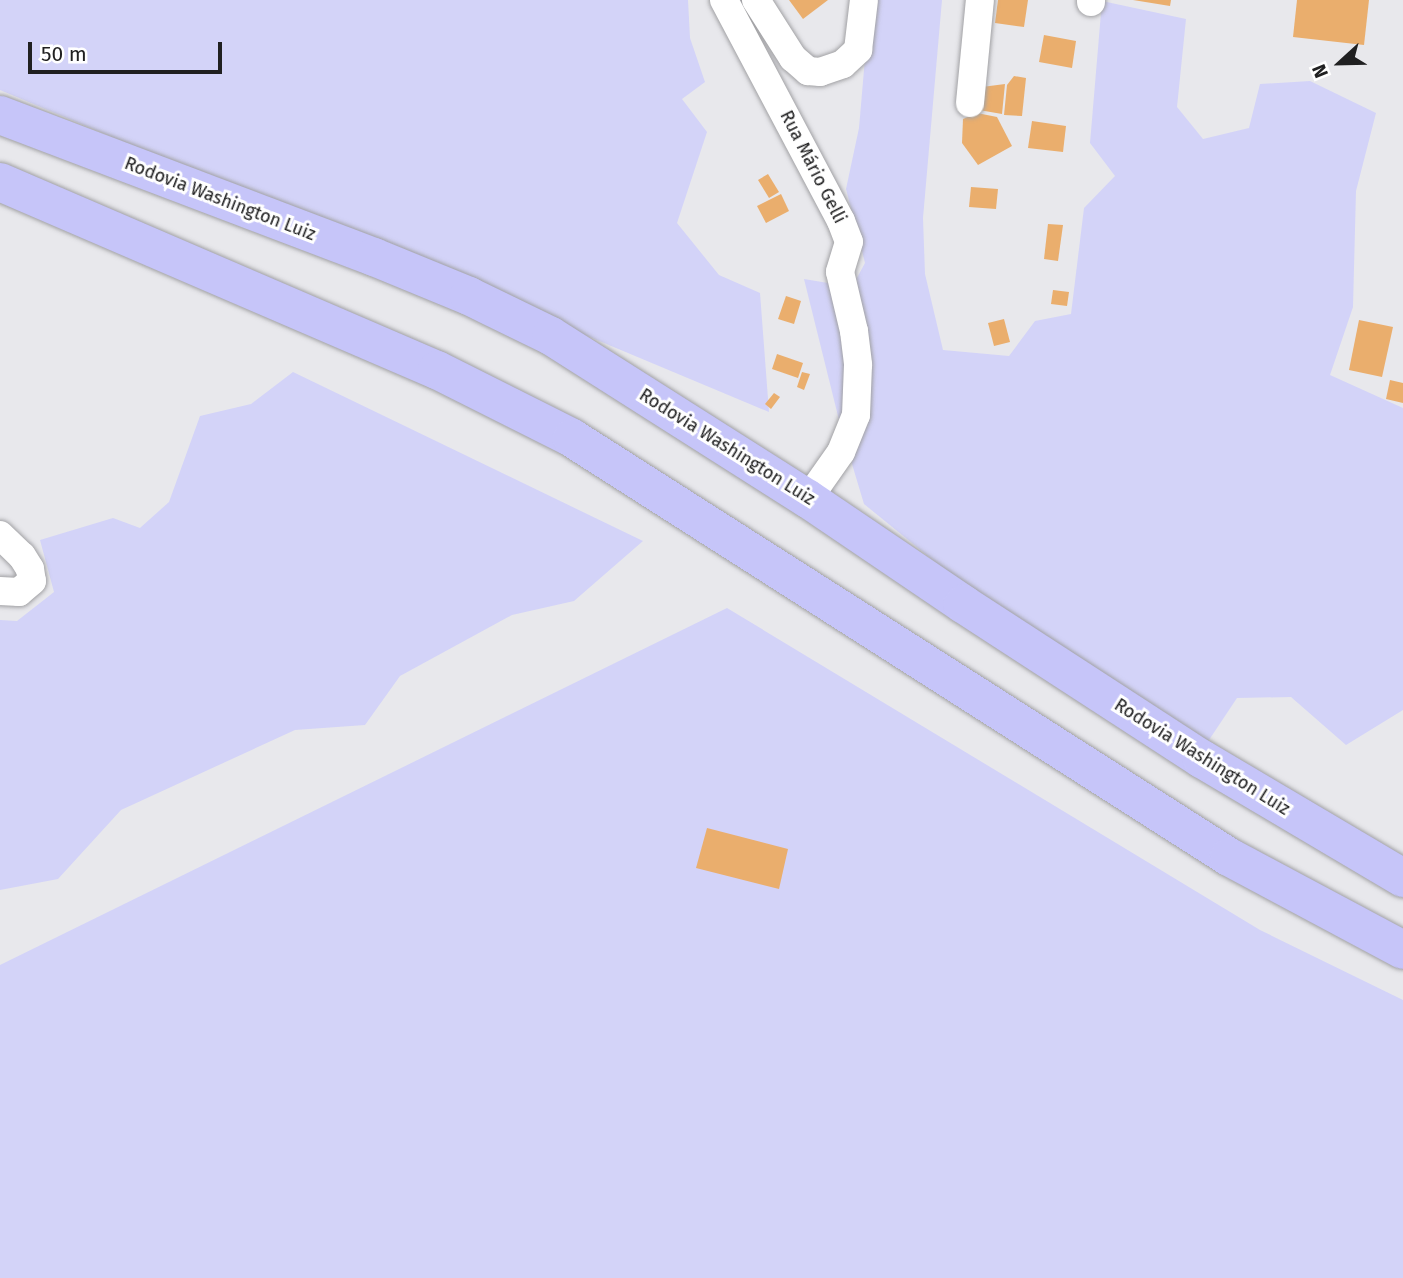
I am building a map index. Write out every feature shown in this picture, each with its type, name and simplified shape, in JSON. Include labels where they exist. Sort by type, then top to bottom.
[{"type":"highway","name":"Rodovia Washington Luiz","points":[[0,116],[469,296],[551,336],[808,499],[963,604],[1202,759],[1403,878]]},
{"type":"highway","points":[[0,182],[424,364],[572,438],[1229,857],[1403,950]]},
{"type":"street","points":[[756,0],[793,58],[808,71],[820,72],[843,64],[858,50],[864,0]]},
{"type":"street","points":[[970,103],[980,0]]},
{"type":"street","name":"Rua Mário Gelli","points":[[725,1],[835,209],[849,242],[840,272],[854,331],[858,366],[856,415],[841,452],[808,499]]},
{"type":"street","points":[[0,535],[22,556],[30,569],[32,581],[19,592],[0,591]]},
{"type":"shaded area","points":[[0,0],[688,0],[690,38],[705,82],[682,99],[707,132],[677,223],[719,275],[760,293],[769,412],[0,90]]},
{"type":"shaded area","points":[[870,0],[942,0],[923,218],[925,274],[943,350],[1009,356],[1035,321],[1071,314],[1084,208],[1115,176],[1090,143],[1102,1],[1186,19],[1177,107],[1203,139],[1249,128],[1260,84],[1310,81],[1376,113],[1356,191],[1353,307],[1330,375],[1403,408],[1403,710],[1346,745],[1291,697],[1237,698],[1205,746],[955,578],[864,504],[840,424],[804,279],[852,287],[865,263],[846,189],[859,128]]},
{"type":"shaded area","points":[[293,372],[643,541],[574,601],[512,615],[400,676],[365,725],[295,730],[121,810],[58,879],[0,890],[0,620],[17,621],[54,592],[40,540],[113,518],[140,528],[169,502],[200,416],[251,404]]},
{"type":"shaded area","points":[[727,608],[1260,930],[1403,1000],[1403,1278],[0,1278],[0,965]]},
{"type":"building","points":[[789,0],[828,0],[803,19]]},
{"type":"building","points":[[998,0],[1028,0],[1024,27],[995,23]]},
{"type":"building","points":[[1133,0],[1171,0],[1170,6]]},
{"type":"building","points":[[1297,0],[1369,0],[1364,45],[1293,37]]},
{"type":"building","points":[[1044,35],[1076,41],[1072,68],[1039,62]]},
{"type":"building","points":[[1014,76],[1026,78],[1022,116],[1004,115],[1007,85]]},
{"type":"building","points":[[1005,84],[1002,114],[979,110],[982,87]]},
{"type":"building","points":[[977,113],[997,117],[1012,146],[978,165],[962,143],[963,119]]},
{"type":"building","points":[[1032,121],[1066,126],[1063,152],[1028,148]]},
{"type":"building","points":[[768,174],[779,192],[769,198],[758,180]]},
{"type":"building","points":[[971,187],[998,189],[996,209],[969,207]]},
{"type":"building","points":[[781,194],[789,211],[766,223],[757,206]]},
{"type":"building","points":[[1048,224],[1063,225],[1058,261],[1044,259]]},
{"type":"building","points":[[1053,290],[1069,292],[1067,306],[1051,304]]},
{"type":"building","points":[[786,296],[801,301],[794,324],[778,319]]},
{"type":"building","points":[[1004,319],[1010,342],[994,346],[988,323]]},
{"type":"building","points":[[1359,320],[1393,327],[1382,377],[1349,370]]},
{"type":"building","points":[[777,354],[803,363],[798,378],[772,369]]},
{"type":"building","points":[[802,372],[810,374],[804,390],[797,387]]},
{"type":"building","points":[[1390,380],[1403,383],[1403,403],[1386,399]]},
{"type":"building","points":[[774,393],[780,397],[771,409],[765,404]]},
{"type":"building","points":[[707,828],[788,849],[779,889],[696,868]]}]
